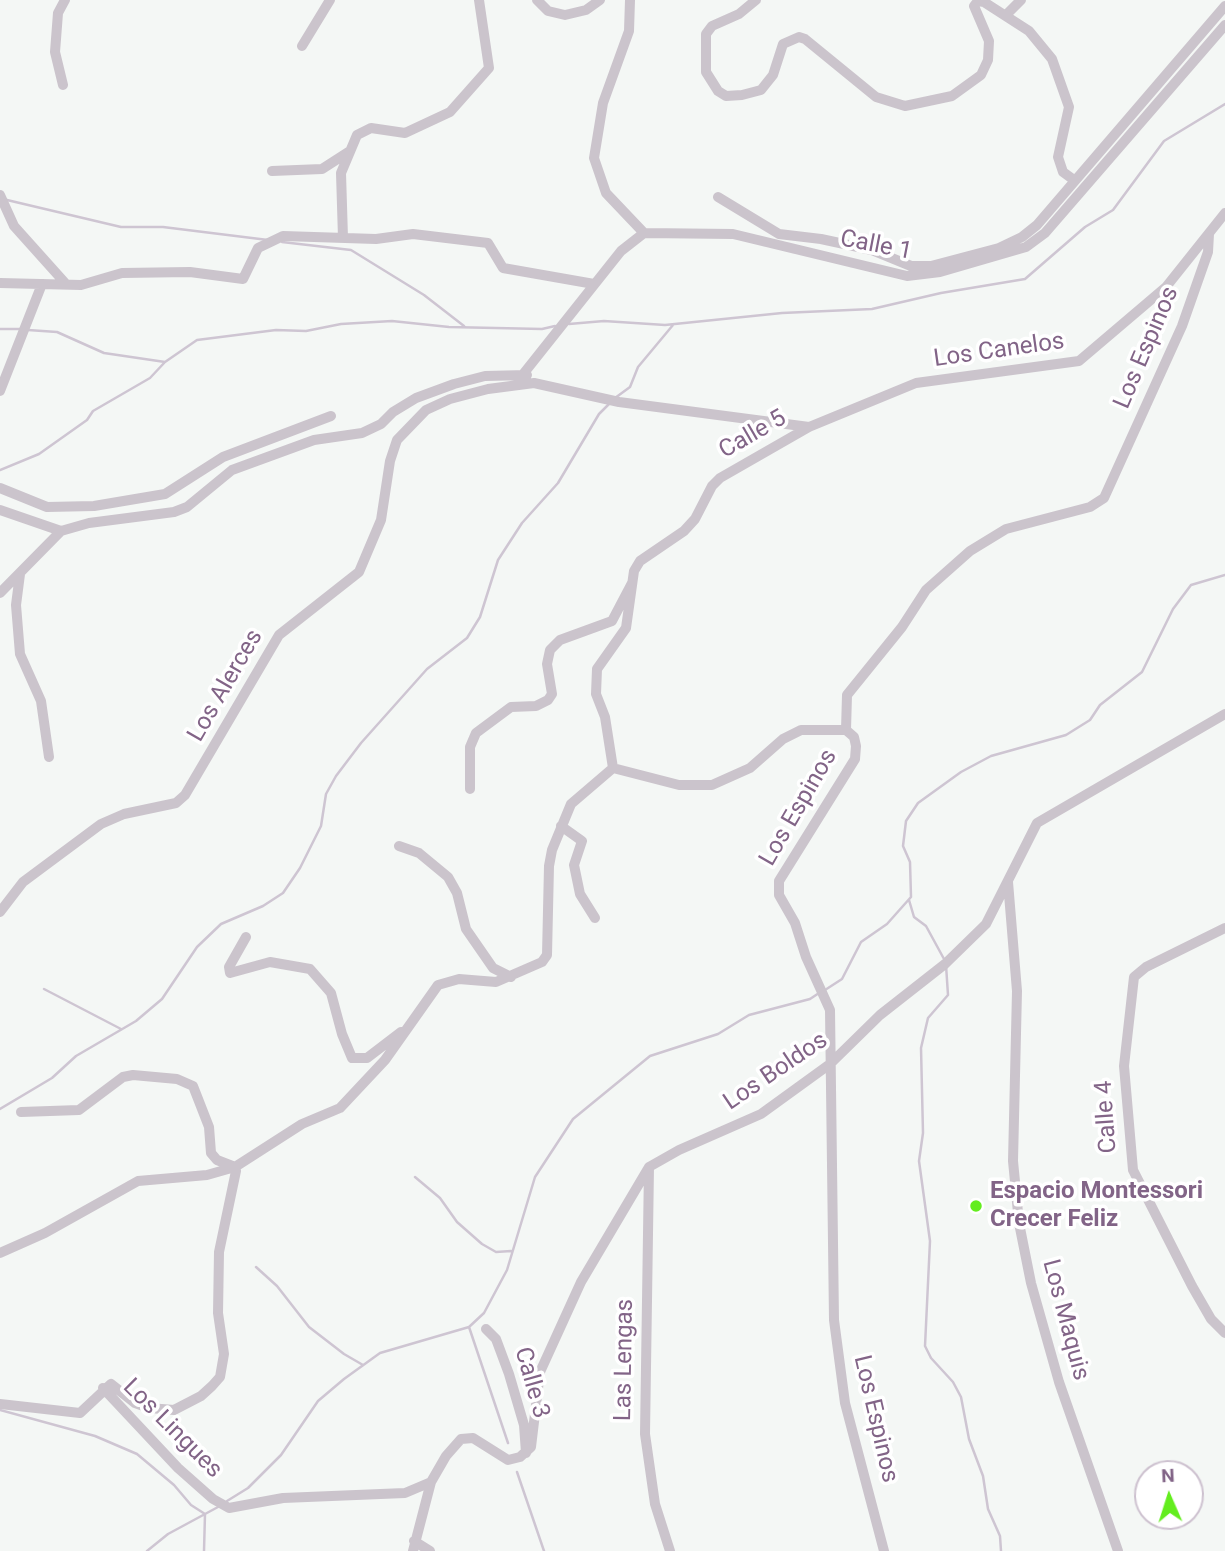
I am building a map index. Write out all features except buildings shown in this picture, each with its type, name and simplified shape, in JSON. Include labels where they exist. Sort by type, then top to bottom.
[{"type":"street","points":[[63,85],[55,52],[58,13],[65,0]]},
{"type":"street","points":[[302,46],[330,0]]},
{"type":"street","points":[[343,238],[341,173],[358,135],[371,128],[405,133],[450,112],[489,68],[479,0]]},
{"type":"street","points":[[537,0],[548,11],[565,15],[586,10],[600,0]]},
{"type":"street","points":[[0,593],[61,531],[89,523],[174,512],[187,507],[232,470],[314,440],[362,433],[381,424],[393,412],[416,398],[454,384],[485,376],[524,373],[626,246],[644,233],[606,193],[594,158],[603,103],[629,31],[630,0]]},
{"type":"street","points":[[756,0],[739,14],[712,26],[706,34],[708,78],[714,88],[726,96],[747,95],[764,87],[773,75],[783,44],[799,37],[806,39],[880,99],[905,106],[930,103],[968,87],[986,65],[989,41],[983,22],[974,8],[976,2],[982,1],[1006,15],[1043,44],[1065,88],[1069,114],[1060,140],[1058,157],[1063,172],[1074,180]]},
{"type":"street","points":[[1006,15],[1021,0]]},
{"type":"street","points":[[718,197],[779,234],[821,239],[872,250],[911,265],[924,267],[991,251],[1014,242],[1037,225],[1225,6]]},
{"type":"street","name":"Calle 1","points":[[644,233],[733,234],[906,276],[932,274],[1011,253],[1045,233],[1225,25]]},
{"type":"street","points":[[272,172],[322,169],[350,151]]},
{"type":"street","points":[[0,195],[14,226],[66,285]]},
{"type":"street","name":"Los Canelos","points":[[809,427],[916,383],[1079,361],[1166,287],[1225,213]]},
{"type":"street","points":[[0,283],[81,285],[122,273],[190,272],[243,279],[258,248],[282,236],[376,239],[413,234],[488,243],[503,268],[594,284]]},
{"type":"street","name":"Los Espinos","points":[[884,1551],[845,1404],[834,1320],[831,1010],[806,957],[795,923],[779,895],[779,881],[855,759],[856,746],[853,737],[846,730],[844,713],[851,688],[902,627],[926,590],[952,565],[1006,529],[1090,507],[1104,498],[1182,326],[1208,252],[1209,234]]},
{"type":"street","points":[[0,391],[42,284]]},
{"type":"street","points":[[524,373],[534,383],[619,402],[809,427]]},
{"type":"street","name":"Los Alerces","points":[[0,912],[23,882],[101,824],[124,814],[176,803],[185,795],[279,635],[359,572],[381,520],[390,461],[397,440],[410,423],[426,410],[450,399],[488,389],[534,383]]},
{"type":"street","points":[[0,488],[47,507],[94,506],[165,494],[223,457],[331,416]]},
{"type":"street","name":"Calle 5","points":[[613,768],[610,743],[594,682],[597,669],[626,628],[632,582],[640,561],[684,531],[695,519],[712,486],[720,478],[809,427]]},
{"type":"street","points":[[0,510],[61,531]]},
{"type":"street","points":[[20,574],[16,605],[20,654],[41,701],[49,757]]},
{"type":"street","points":[[470,789],[470,747],[476,733],[511,707],[536,706],[548,700],[552,694],[547,664],[550,650],[560,640],[612,621],[632,582]]},
{"type":"street","name":"Los Boldos","points":[[526,1453],[533,1439],[534,1400],[540,1372],[581,1282],[649,1167],[679,1150],[761,1114],[830,1064],[880,1014],[986,924],[1037,823],[1225,714]]},
{"type":"street","points":[[0,1253],[45,1233],[138,1181],[207,1175],[235,1167],[302,1124],[340,1108],[385,1060],[432,991],[447,980],[496,982],[542,962],[547,955],[549,866],[561,826],[580,794],[613,768],[679,785],[712,785],[733,779],[783,739],[801,730],[846,730]]},
{"type":"street","points":[[561,826],[582,841],[574,865],[580,894],[595,918]]},
{"type":"street","points":[[399,846],[419,853],[448,877],[457,893],[466,929],[493,968],[511,977]]},
{"type":"street","name":"Los Maquis","points":[[1008,882],[1017,991],[1013,1161],[1019,1223],[1031,1283],[1059,1382],[1118,1551]]},
{"type":"street","name":"Calle 4","points":[[1225,928],[1146,967],[1133,977],[1124,1066],[1133,1170],[1192,1286],[1211,1319],[1225,1333]]},
{"type":"street","points":[[246,937],[229,968],[230,973],[270,962],[310,969],[331,993],[342,1034],[352,1058],[367,1058],[410,1026]]},
{"type":"street","points":[[21,1112],[79,1110],[122,1077],[143,1075],[177,1079],[187,1082],[198,1094],[209,1127],[213,1157],[235,1167]]},
{"type":"street","name":"Los Lingues","points":[[235,1167],[235,1181],[219,1252],[218,1313],[225,1354],[219,1377],[201,1396],[187,1405],[164,1411],[135,1403],[115,1385],[103,1388],[178,1468],[213,1499],[229,1508],[283,1498],[405,1493],[431,1482]]},
{"type":"street","name":"Las Lengas","points":[[649,1167],[645,1434],[655,1504],[670,1551]]},
{"type":"street","name":"Calle 3","points":[[486,1329],[496,1339],[509,1374],[524,1425],[526,1453]]},
{"type":"street","points":[[0,1404],[80,1413],[103,1388]]},
{"type":"street","points":[[430,1551],[414,1546],[431,1482],[446,1456],[461,1439],[473,1438],[508,1460],[526,1453]]},
{"type":"waterway","points":[[569,324],[604,321],[665,325],[782,313],[872,309],[941,293],[1025,279],[1085,227],[1113,210],[1164,141],[1225,104]]},
{"type":"waterway","points":[[7,200],[121,227],[163,227],[268,240]]},
{"type":"waterway","points":[[282,242],[351,250],[424,295],[464,326]]},
{"type":"waterway","points":[[0,470],[39,454],[87,420],[93,411],[150,378],[165,362],[197,340],[276,330],[306,331],[341,324],[392,321],[449,327],[542,329],[555,326]]},
{"type":"waterway","points":[[615,398],[630,387],[638,367],[673,325]]},
{"type":"waterway","points":[[0,329],[21,329]]},
{"type":"waterway","points":[[28,330],[57,332],[104,353],[165,362]]},
{"type":"waterway","points":[[0,1109],[52,1078],[76,1056],[136,1021],[162,999],[197,947],[221,924],[263,906],[283,893],[300,868],[321,826],[326,794],[336,776],[361,743],[427,669],[467,638],[480,617],[498,560],[522,523],[558,483],[599,414],[610,403]]},
{"type":"waterway","points":[[825,990],[842,979],[861,942],[887,924],[911,897],[910,862],[903,846],[906,821],[918,803],[961,772],[991,756],[1066,735],[1090,720],[1100,705],[1142,672],[1173,609],[1191,585],[1225,575]]},
{"type":"waterway","points":[[909,900],[914,917],[926,926],[944,959]]},
{"type":"waterway","points":[[946,965],[948,995],[928,1018],[921,1048],[923,1133],[919,1161],[930,1241],[925,1346],[931,1358],[953,1382],[961,1397],[969,1439],[983,1476],[988,1509],[1000,1536],[1001,1551]]},
{"type":"waterway","points":[[44,989],[121,1029]]},
{"type":"waterway","points":[[227,1501],[248,1488],[281,1455],[318,1401],[344,1379],[380,1353],[469,1327],[484,1313],[507,1270],[535,1177],[573,1119],[650,1056],[718,1034],[749,1015],[810,999],[819,993]]},
{"type":"waterway","points":[[415,1177],[440,1198],[457,1222],[482,1244],[496,1252],[511,1251]]},
{"type":"waterway","points":[[256,1267],[277,1286],[309,1327],[363,1365]]},
{"type":"waterway","points":[[469,1327],[508,1443]]},
{"type":"waterway","points":[[0,1410],[95,1436],[137,1454],[174,1485],[191,1505],[205,1514],[204,1551]]},
{"type":"waterway","points":[[517,1472],[544,1551]]},
{"type":"waterway","points":[[147,1551],[168,1534],[218,1507]]},
{"type":"place","name":"Espacio Montessori Crecer Feliz","points":[[976,1206]]}]
